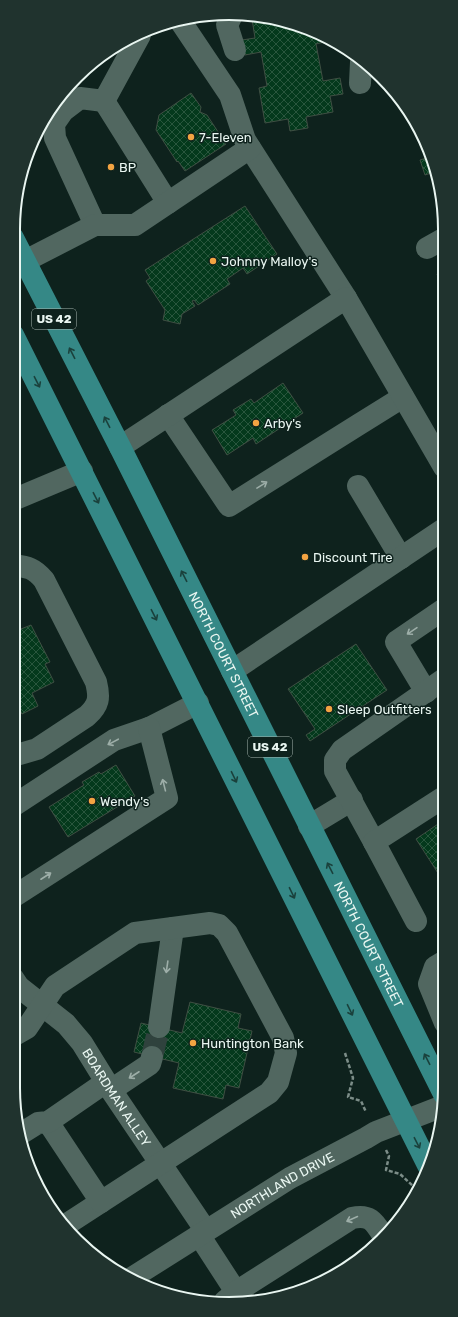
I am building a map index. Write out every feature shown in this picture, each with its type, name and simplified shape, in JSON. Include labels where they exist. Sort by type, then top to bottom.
[{"type":"main road","name":"NORTH COURT STREET","points":[[20,253],[120,447],[438,1082]]},
{"type":"main road","points":[[20,349],[425,1159]]},
{"type":"street","points":[[230,20],[227,25],[235,50]]},
{"type":"street","points":[[183,25],[230,95],[250,148],[346,298],[438,457]]},
{"type":"street","points":[[104,101],[136,43]]},
{"type":"street","points":[[360,84],[361,67]]},
{"type":"street","points":[[95,226],[55,138],[54,124],[63,110],[80,98],[104,101]]},
{"type":"street","points":[[104,101],[168,203]]},
{"type":"street","points":[[24,261],[95,226],[135,225],[250,148]]},
{"type":"street","points":[[120,447],[346,298]]},
{"type":"street","points":[[168,415],[229,506],[403,397]]},
{"type":"street","points":[[20,497],[82,471]]},
{"type":"street","points":[[358,486],[401,558]]},
{"type":"street","points":[[232,671],[438,533]]},
{"type":"street","points":[[20,566],[36,571],[44,580],[96,682],[98,701],[93,710],[87,716],[37,749],[20,754]]},
{"type":"street","points":[[426,692],[396,642],[438,613]]},
{"type":"street","points":[[416,921],[335,771],[335,760],[342,750],[438,683]]},
{"type":"street","points":[[20,801],[114,740],[149,728],[198,703]]},
{"type":"street","points":[[20,889],[167,798],[149,728]]},
{"type":"street","points":[[309,826],[352,800]]},
{"type":"street","points":[[374,842],[438,802]]},
{"type":"street","points":[[20,1032],[27,1028],[55,986],[135,933],[210,923],[219,925],[227,933],[283,1038],[286,1053],[278,1082],[269,1093],[69,1223]]},
{"type":"street","points":[[158,1027],[173,928]]},
{"type":"street","points":[[438,966],[435,968],[429,984],[438,1006]]},
{"type":"street","name":"BOARDMAN ALLEY","points":[[20,988],[66,1024],[82,1043],[160,1163],[203,1233],[230,1296]]},
{"type":"street","points":[[25,1131],[38,1123],[48,1122],[150,1064],[152,1056]]},
{"type":"street","name":"NORTHLAND DRIVE","points":[[137,1275],[290,1178],[376,1132],[437,1108]]},
{"type":"street","points":[[48,1122],[101,1202]]},
{"type":"street","points":[[230,1296],[352,1218],[360,1216],[367,1217],[375,1223],[381,1232]]},
{"type":"path","points":[[386,1170],[400,1174],[413,1186]]},
{"type":"building","points":[[252,21],[283,27],[309,36],[322,43],[316,44],[323,81],[340,78],[343,94],[330,96],[333,112],[306,117],[308,128],[290,131],[288,119],[265,123],[259,88],[267,86],[261,52],[245,55],[242,40],[255,38]]},
{"type":"building","name":"7-Eleven","points":[[191,93],[201,107],[200,112],[207,115],[226,144],[185,171],[178,161],[177,162],[156,130],[159,115]]},
{"type":"building","points":[[426,158],[430,173],[425,175],[420,160]]},
{"type":"building","name":"Johnny Malloy's","points":[[245,206],[277,254],[247,274],[243,268],[227,279],[230,284],[198,305],[194,300],[192,301],[195,306],[182,314],[180,324],[163,320],[165,310],[146,281],[150,278],[145,270]]},
{"type":"building","name":"Arby's","points":[[283,383],[303,413],[256,444],[253,438],[227,455],[212,430],[236,415],[233,410],[251,399],[254,403]]},
{"type":"building","points":[[31,625],[50,662],[45,664],[54,682],[32,693],[38,706],[22,714],[20,710],[20,627],[21,629]]},
{"type":"building","name":"Sleep Outfitters","points":[[356,644],[387,690],[310,741],[306,735],[315,729],[288,689]]},
{"type":"building","name":"Wendy's","points":[[116,765],[135,796],[68,837],[49,807],[84,785],[82,782],[99,772],[101,774]]},
{"type":"building","points":[[438,824],[438,873],[416,839]]},
{"type":"building","name":"Huntington Bank","points":[[190,1002],[241,1014],[238,1028],[252,1031],[239,1088],[226,1085],[223,1099],[173,1088],[179,1063],[134,1052],[141,1023],[182,1033]]},
{"type":"tunnel","points":[[152,1057],[159,1027]]},
{"type":"place","name":"7-Eleven","points":[[191,137]]},
{"type":"place","name":"BP","points":[[111,167]]},
{"type":"place","name":"Johnny Malloy's","points":[[213,261]]},
{"type":"place","name":"Arby's","points":[[256,423]]},
{"type":"place","name":"Discount Tire","points":[[305,557]]},
{"type":"place","name":"Sleep Outfitters","points":[[329,709]]},
{"type":"place","name":"Wendy's","points":[[92,801]]},
{"type":"place","name":"Huntington Bank","points":[[193,1043]]}]
